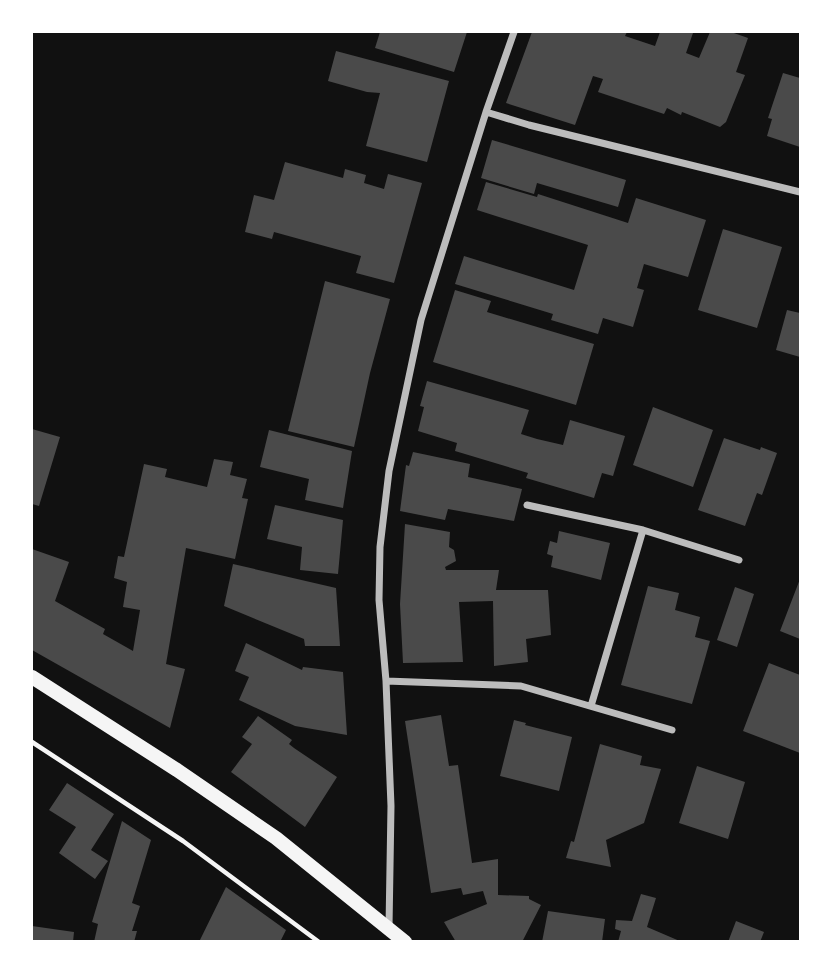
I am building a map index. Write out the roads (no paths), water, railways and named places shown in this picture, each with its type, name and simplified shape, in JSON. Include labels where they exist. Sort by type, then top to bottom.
[{"type":"main road","points":[[32,677],[177,770],[276,838],[405,942]]},
{"type":"street","points":[[389,927],[391,818],[386,681],[379,600],[380,547],[389,471],[421,320],[514,32]]},
{"type":"street","points":[[486,112],[800,192]]},
{"type":"street","points":[[527,505],[643,530],[739,560]]},
{"type":"street","points":[[590,706],[643,530]]},
{"type":"street","points":[[386,681],[521,686],[672,730]]}]
